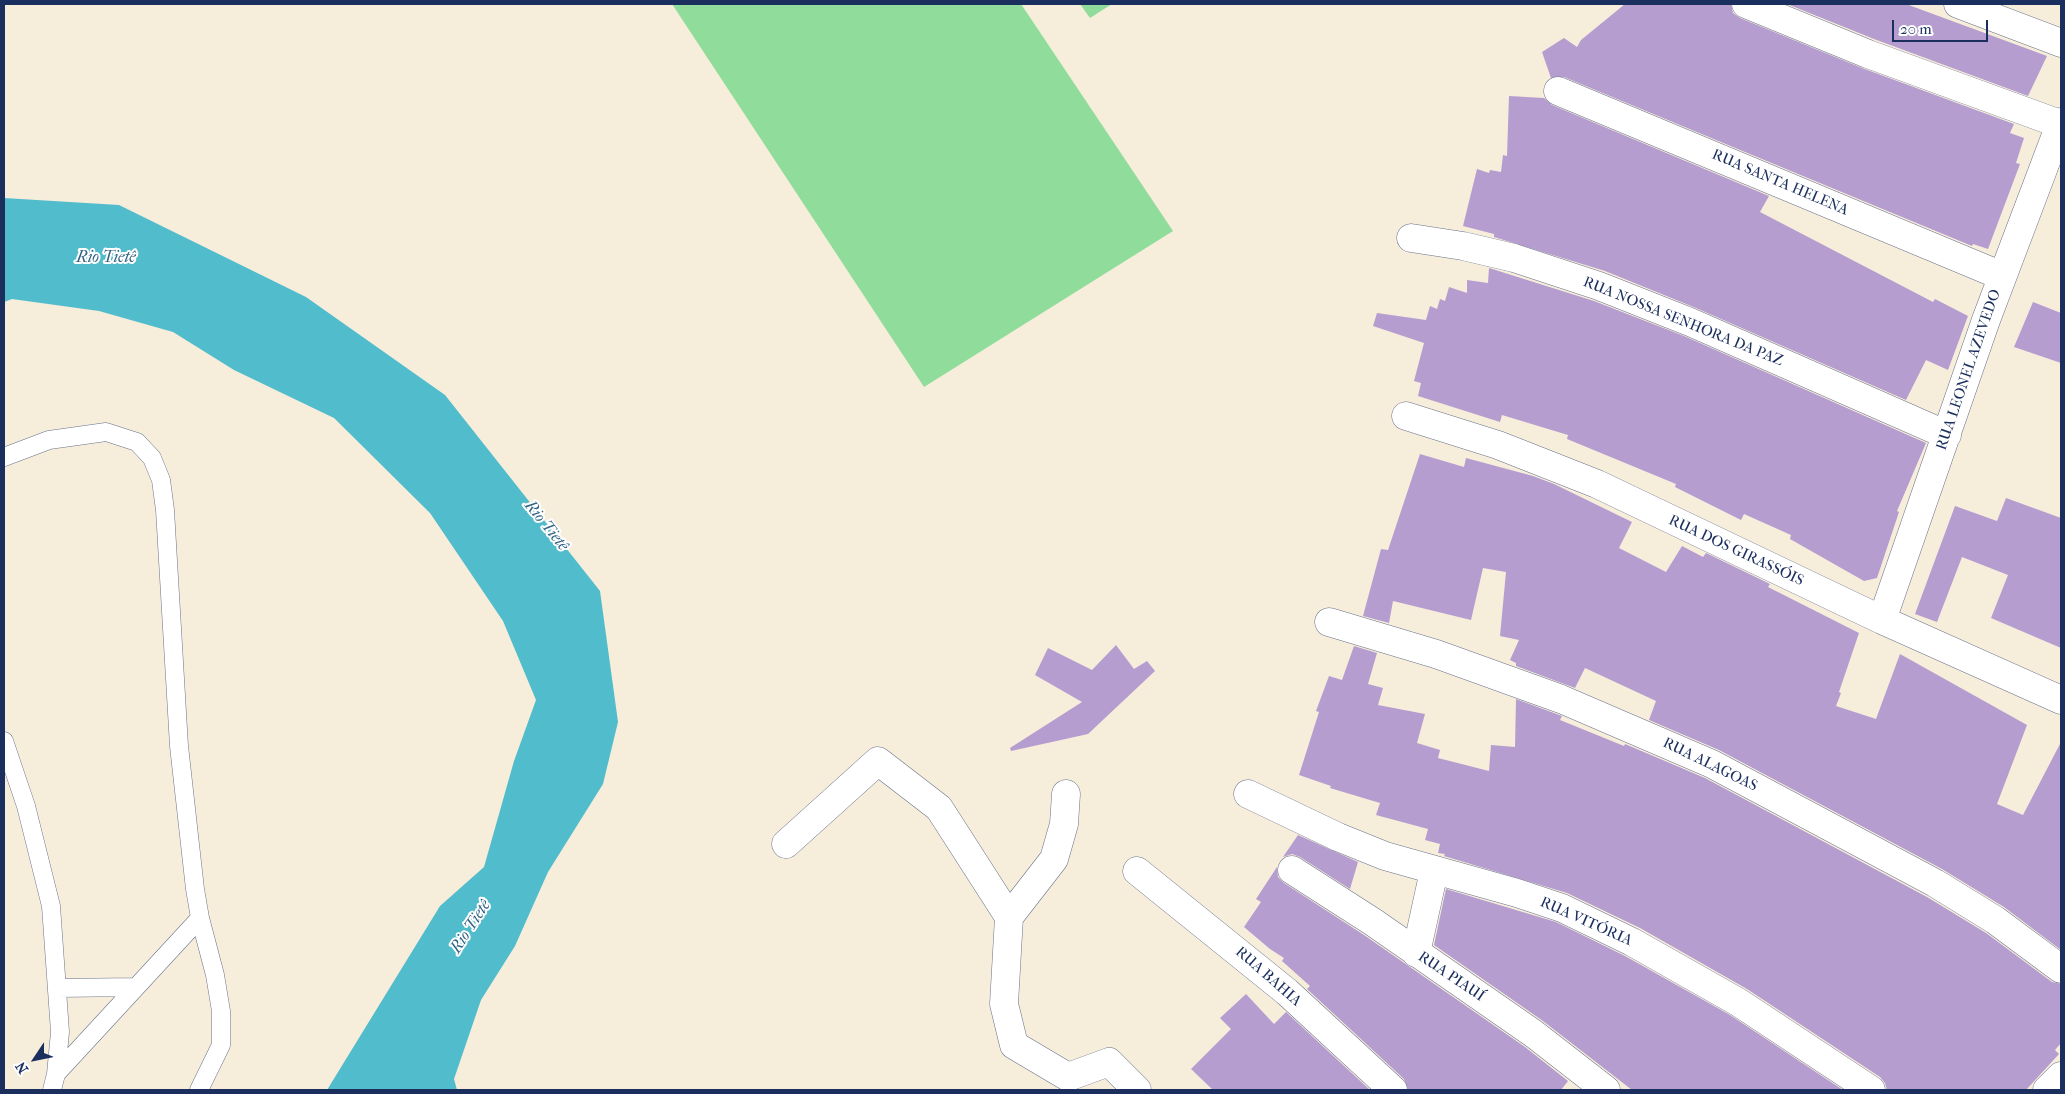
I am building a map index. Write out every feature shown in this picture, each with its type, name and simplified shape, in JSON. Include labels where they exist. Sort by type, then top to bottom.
[{"type":"street","points":[[1746,4],[1868,54],[2061,123]]},
{"type":"street","points":[[1958,4],[2061,43]]},
{"type":"street","name":"RUA SANTA HELENA","points":[[1558,91],[2002,276]]},
{"type":"street","name":"RUA LEONEL AZEVEDO","points":[[1882,620],[2002,276],[2061,123]]},
{"type":"street","name":"RUA NOSSA SENHORA DA PAZ","points":[[1411,238],[1463,246],[1514,258],[1599,286],[1690,322],[1947,435]]},
{"type":"street","name":"RUA DOS GIRASSÓIS","points":[[1406,416],[1498,445],[1597,484],[1882,620],[2061,700]]},
{"type":"street","name":"RUA ALAGOAS","points":[[1329,622],[1436,654],[1561,699],[1712,764],[1935,883],[1996,920],[2061,969]]},
{"type":"street","points":[[786,844],[878,761],[939,808],[1009,917]]},
{"type":"street","points":[[1066,794],[1064,824],[1054,859],[1009,917],[1004,1004],[1014,1045],[1068,1077],[1109,1062],[1137,1090]]},
{"type":"street","name":"RUA VITÓRIA","points":[[1248,794],[1338,837],[1385,856],[1517,893],[1562,908],[1632,942],[1738,1002],[1871,1090]]},
{"type":"street","name":"RUA PIAUÍ","points":[[1292,870],[1534,1034],[1606,1090]]},
{"type":"street","name":"RUA BAHIA","points":[[1137,871],[1288,992],[1393,1090]]},
{"type":"street","points":[[1416,953],[1434,871]]},
{"type":"street","points":[[2047,1090],[2061,1076]]},
{"type":"lane","points":[[4,457],[49,440],[106,432],[137,442],[152,458],[161,480],[165,510],[179,746],[200,918],[215,975],[221,1011],[221,1045],[199,1090]]},
{"type":"lane","points":[[4,741],[26,806],[51,906],[60,1032],[54,1082]]},
{"type":"lane","points":[[54,1082],[136,987],[200,918]]},
{"type":"lane","points":[[58,988],[136,987]]},
{"type":"green space","points":[[672,4],[1021,4],[1173,231],[924,387]]},
{"type":"green space","points":[[1080,4],[1112,4],[1090,18]]},
{"type":"water","name":"Rio Tietê","points":[[4,198],[119,205],[306,297],[445,395],[600,591],[618,722],[603,784],[548,872],[515,946],[481,1000],[454,1079],[457,1090],[327,1090],[440,906],[484,867],[514,761],[536,700],[503,621],[430,513],[334,418],[234,370],[173,332],[99,311],[12,299],[4,302]]},
{"type":"building","points":[[1625,4],[1731,4],[1733,13],[1740,18],[1862,68],[2014,124],[2010,133],[2024,138],[2016,163],[2020,164],[1988,249],[1973,244],[1972,246],[1564,77],[1551,78],[1542,52],[1564,38],[1577,47],[1581,40]]},
{"type":"building","points":[[1787,4],[1906,4],[2047,56],[2028,96],[1874,39]]},
{"type":"building","points":[[1509,96],[1544,98],[1552,105],[1769,196],[1760,212],[1933,302],[1935,299],[1968,316],[1948,370],[1926,360],[1906,400],[1696,308],[1605,271],[1494,237],[1494,234],[1463,226],[1477,169],[1489,173],[1490,170],[1501,172],[1503,155],[1507,156]]},
{"type":"building","points":[[1489,268],[1594,301],[1684,336],[1926,443],[1897,511],[1899,512],[1877,578],[1864,581],[1790,539],[1791,535],[1744,514],[1741,520],[1675,487],[1676,484],[1567,439],[1568,435],[1502,415],[1500,422],[1418,396],[1421,383],[1414,381],[1424,343],[1373,326],[1377,313],[1426,320],[1430,306],[1437,309],[1440,299],[1445,301],[1449,287],[1467,293],[1467,280],[1488,283]]},
{"type":"building","points":[[2033,302],[2061,313],[2061,363],[2014,347]]},
{"type":"building","points":[[1420,454],[1464,467],[1466,458],[1533,476],[1554,484],[1632,522],[1619,548],[1666,572],[1682,546],[1703,557],[1706,553],[1770,584],[1768,587],[1859,633],[1836,706],[1876,719],[1900,654],[2027,725],[1997,804],[2023,815],[2061,742],[2061,950],[2004,907],[1942,869],[1719,750],[1649,720],[1656,701],[1585,668],[1575,688],[1516,666],[1516,663],[1510,660],[1519,640],[1500,636],[1506,572],[1483,568],[1471,620],[1393,601],[1389,623],[1363,616],[1381,549],[1388,550]]},
{"type":"building","points":[[2006,498],[2061,518],[2061,648],[1991,618],[2008,575],[1962,557],[1937,622],[1915,614],[1955,506],[1997,521]]},
{"type":"building","points":[[1116,645],[1134,669],[1147,661],[1155,671],[1088,734],[1011,751],[1010,748],[1082,702],[1035,675],[1048,648],[1092,670]]},
{"type":"building","points":[[1354,646],[1377,653],[1368,684],[1383,688],[1378,705],[1425,714],[1417,743],[1440,750],[1438,758],[1489,771],[1491,745],[1515,747],[1516,699],[1562,716],[1560,720],[1624,746],[1625,744],[1705,778],[1927,897],[1986,933],[2052,982],[2061,984],[2061,1043],[2055,1050],[2059,1054],[2026,1090],[1887,1090],[1885,1083],[1880,1077],[1747,989],[1640,928],[1567,893],[1444,856],[1445,854],[1438,853],[1440,844],[1425,840],[1428,829],[1376,815],[1380,803],[1330,788],[1331,786],[1299,775],[1319,712],[1316,711],[1329,676],[1342,680]]},
{"type":"building","points":[[1298,835],[1358,862],[1350,889],[1300,857],[1292,854],[1283,857]]},
{"type":"building","points":[[1277,867],[1278,877],[1284,883],[1364,935],[1525,1047],[1568,1081],[1561,1090],[1408,1090],[1404,1079],[1307,989],[1310,986],[1282,961],[1284,958],[1244,927],[1261,902],[1256,899]]},
{"type":"building","points":[[1446,889],[1556,922],[1625,956],[1730,1015],[1843,1090],[1632,1090],[1543,1021],[1434,945]]},
{"type":"building","points":[[1246,994],[1274,1024],[1286,1012],[1370,1090],[1213,1090],[1191,1069],[1231,1029],[1220,1018]]}]
